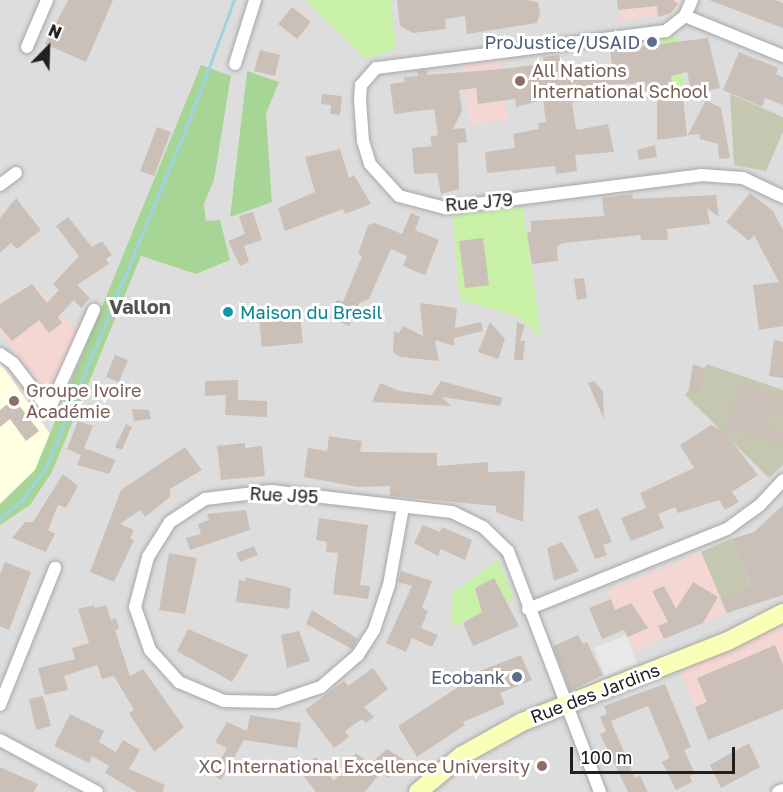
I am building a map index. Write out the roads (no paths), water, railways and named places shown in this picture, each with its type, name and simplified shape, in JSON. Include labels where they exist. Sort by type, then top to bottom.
[{"type":"main road","name":"Rue des Jardins","points":[[418,792],[486,740],[566,703],[728,641],[783,613]]},
{"type":"street","points":[[27,47],[47,0]]},
{"type":"street","points":[[235,64],[255,0]]},
{"type":"street","points":[[692,0],[685,16],[783,56]]},
{"type":"street","name":"Rue J79","points":[[685,16],[666,31],[376,68],[361,85],[360,100],[363,141],[370,165],[399,196],[445,208],[700,175],[743,178],[783,197]]},
{"type":"street","points":[[0,184],[16,173]]},
{"type":"street","points":[[0,354],[49,410],[94,310]]},
{"type":"street","points":[[528,609],[727,529],[760,505],[783,480]]},
{"type":"street","name":"Rue J95","points":[[404,507],[389,585],[374,630],[358,655],[321,687],[276,702],[224,701],[178,682],[150,650],[135,607],[138,585],[158,539],[186,508],[230,493],[271,490],[452,512],[483,527],[508,551],[528,609],[600,792]]},
{"type":"street","points":[[0,705],[55,568]]},
{"type":"street","points":[[0,740],[97,792]]},
{"type":"street","points":[[778,792],[783,790]]},
{"type":"waterway","points":[[0,518],[22,500],[46,467],[190,118],[234,0]]},
{"type":"place","name":"ProJustice/USAID","points":[[652,42]]},
{"type":"place","name":"All Nations International School","points":[[520,81]]},
{"type":"place","name":"Maison du Bresil","points":[[228,312]]},
{"type":"place","name":"Groupe Ivoire Académie","points":[[14,401]]},
{"type":"place","name":"Ecobank","points":[[517,677]]},
{"type":"place","name":"XC International Excellence University","points":[[542,766]]},
{"type":"district","name":"Vallon","points":[[140,306]]}]
